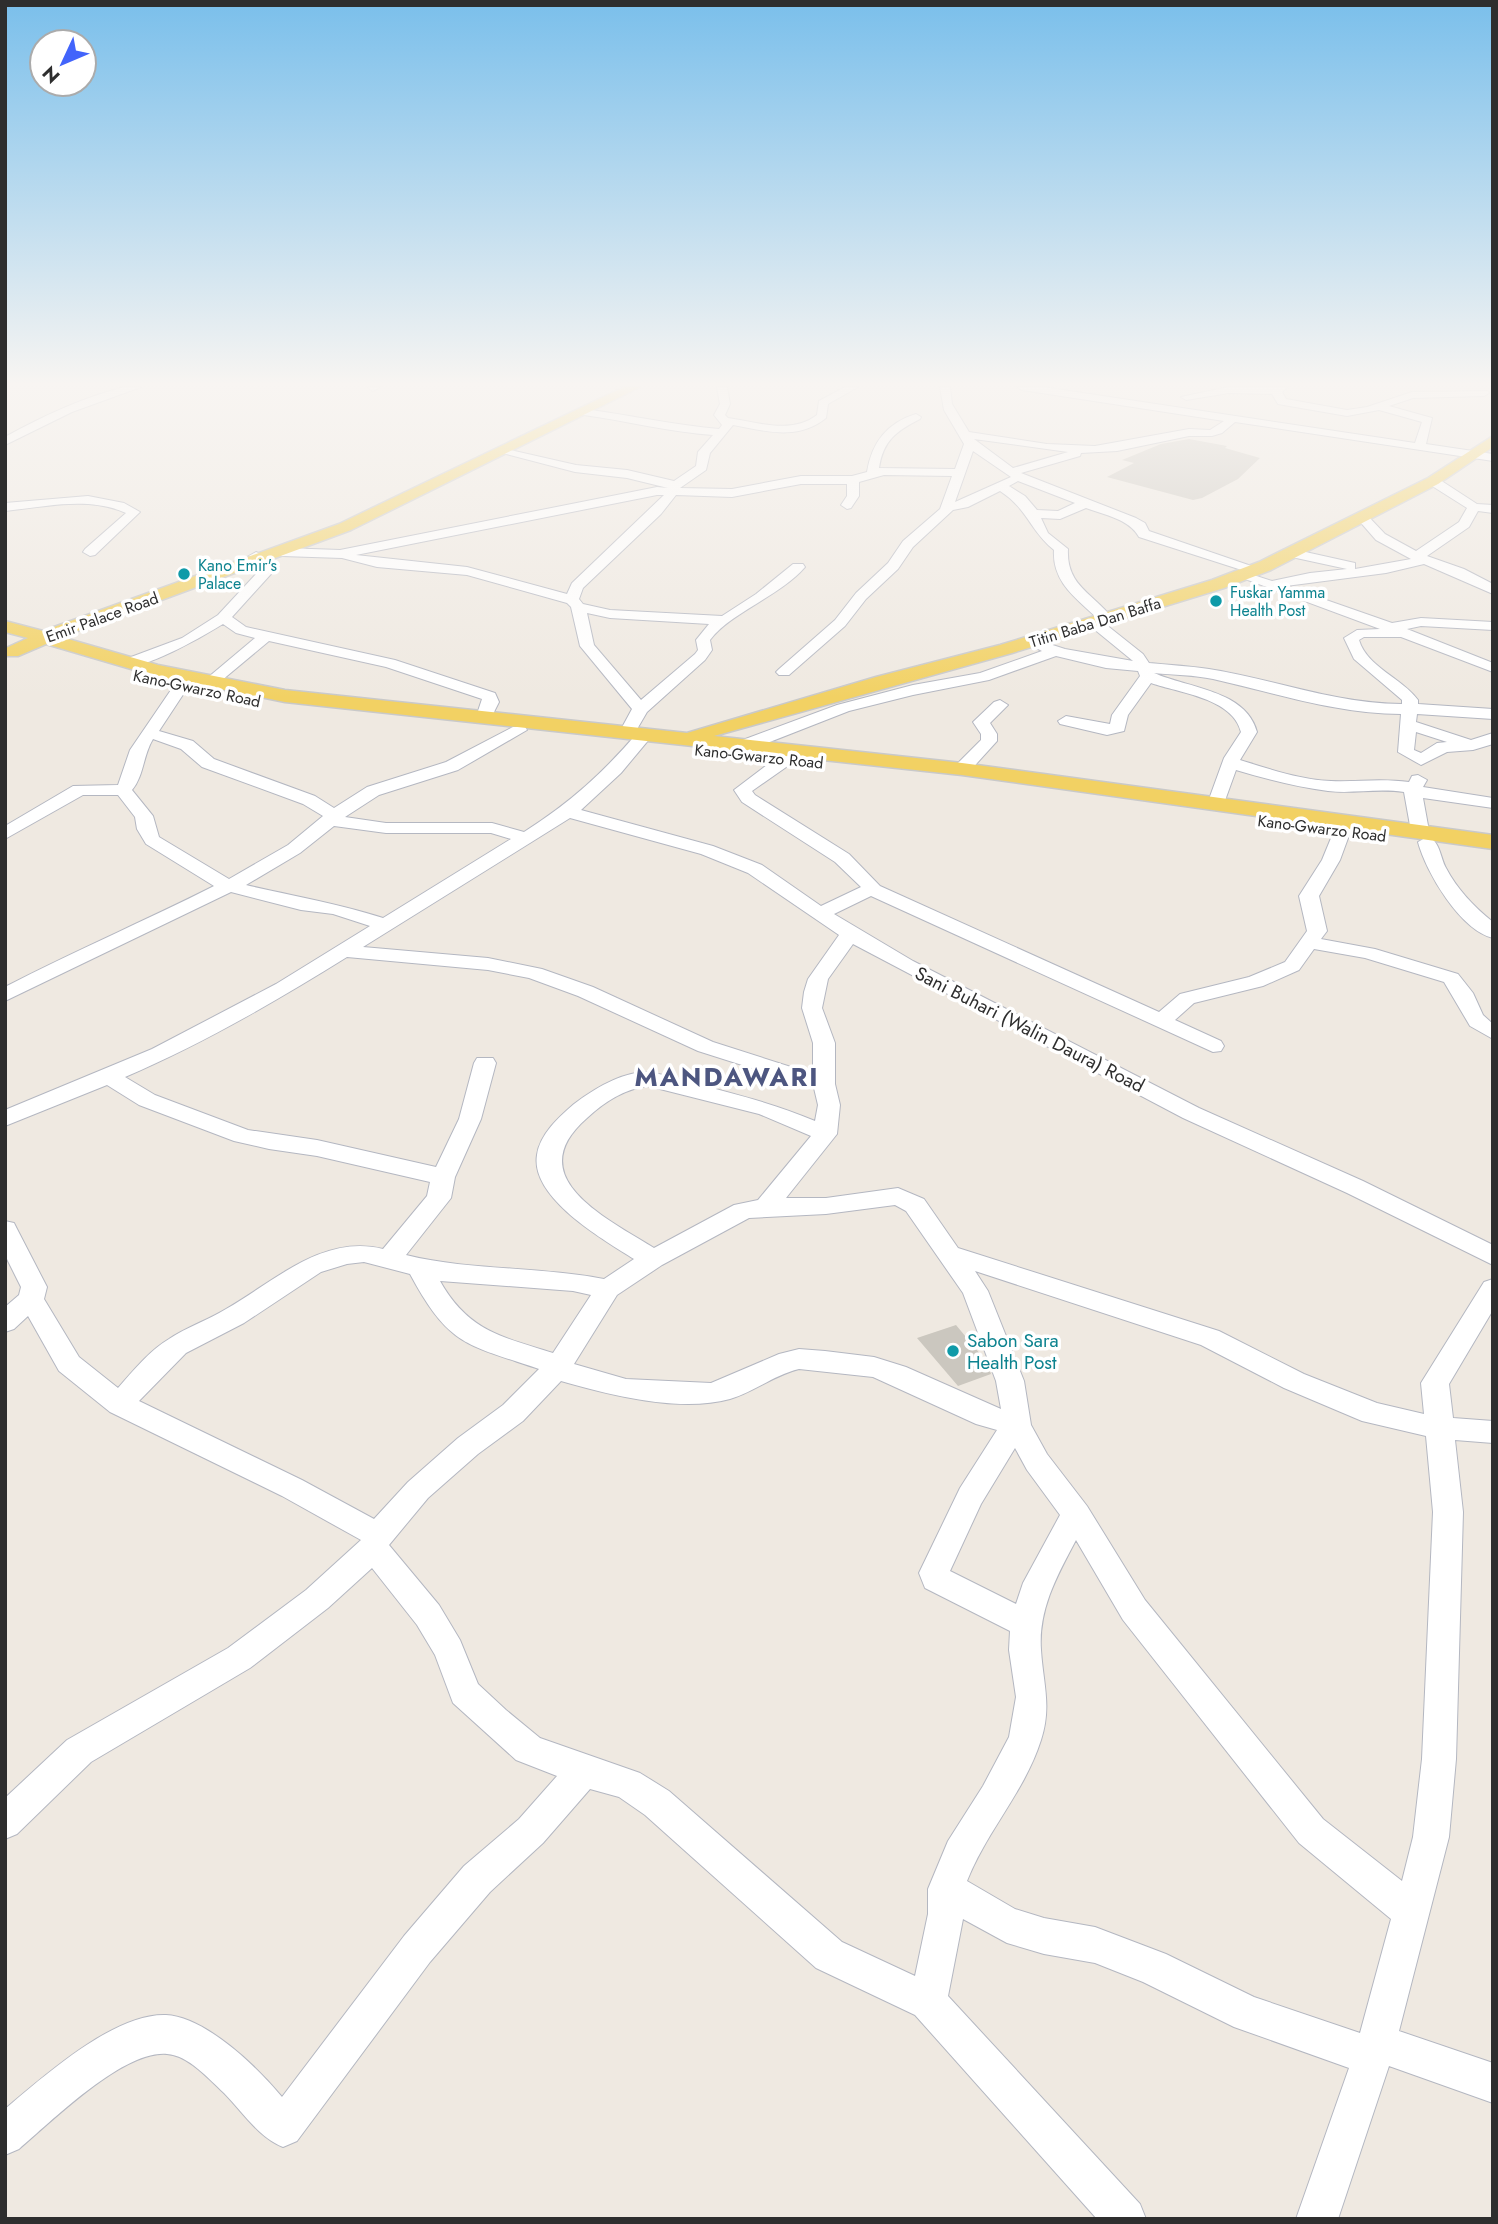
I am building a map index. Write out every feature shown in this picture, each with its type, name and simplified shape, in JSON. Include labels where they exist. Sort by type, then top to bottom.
[{"type":"main road","name":"Emir Palace Road","points":[[21,644],[260,557],[403,491]]},
{"type":"main road","name":"Emir Palace Road","points":[[260,557],[282,552],[345,527],[419,491]]},
{"type":"main road","name":"Titin Baba Dan Baffa","points":[[680,743],[883,681],[1031,642],[1250,573],[1413,491]]},
{"type":"main road","points":[[5,626],[21,644]]},
{"type":"main road","name":"Kano-Gwarzo Road","points":[[21,644],[285,696],[484,717],[786,759],[1217,802],[1423,836],[1493,851]]},
{"type":"main road","name":"Kano-Gwarzo Road","points":[[21,644],[180,687],[277,704],[519,730],[637,737]]},
{"type":"main road","name":"Kano-Gwarzo Road","points":[[680,743],[746,745],[962,769],[1076,790],[1342,830],[1493,842]]},
{"type":"street","points":[[282,552],[340,554],[659,491]]},
{"type":"street","points":[[640,709],[587,646],[575,603],[577,586],[657,511],[673,491]]},
{"type":"street","points":[[700,491],[732,493],[744,491]]},
{"type":"street","points":[[846,505],[853,496],[853,491]]},
{"type":"street","points":[[784,672],[840,624],[861,596],[893,566],[908,544],[948,507],[954,491]]},
{"type":"street","points":[[948,507],[964,504],[987,491]]},
{"type":"street","points":[[1010,491],[1033,514],[1043,535],[1061,548],[1060,565],[1066,580],[1100,620],[1138,657],[1146,671],[1239,711],[1250,727],[1230,763],[1217,802]]},
{"type":"street","points":[[1053,491],[1137,524],[1144,534],[1493,668]]},
{"type":"street","points":[[1448,491],[1474,507],[1493,509]]},
{"type":"street","points":[[5,507],[91,500],[106,502],[134,512],[90,552]]},
{"type":"street","points":[[1033,514],[1062,515],[1084,504]]},
{"type":"street","points":[[1273,585],[1384,570],[1419,558],[1464,524],[1474,507]]},
{"type":"street","points":[[1361,516],[1378,534],[1419,558],[1448,568],[1493,590]]},
{"type":"street","points":[[1292,553],[1370,571]]},
{"type":"street","points":[[340,554],[366,562],[465,571],[610,614],[723,621]]},
{"type":"street","points":[[128,663],[187,641],[223,618],[264,574],[260,557]]},
{"type":"street","points":[[5,1119],[160,1054],[270,995],[568,812],[586,797],[637,737],[640,709],[669,681],[700,657],[705,650],[703,640],[707,633],[761,597],[798,567]]},
{"type":"street","points":[[1448,568],[1479,569]]},
{"type":"street","points":[[223,618],[241,630],[390,663],[489,696],[491,702],[484,717]]},
{"type":"street","points":[[1493,626],[1412,622],[1395,630],[1362,633],[1353,636],[1352,642],[1357,653],[1407,695],[1411,705],[1406,752],[1418,760],[1443,747],[1468,745],[1493,738]]},
{"type":"street","points":[[210,683],[266,635]]},
{"type":"street","points":[[1031,642],[1057,651],[1146,671],[1200,672],[1305,696],[1382,709],[1408,717],[1468,745]]},
{"type":"street","points":[[746,745],[843,708],[913,690],[984,677],[1057,651]]},
{"type":"street","points":[[1066,721],[1107,730],[1118,728],[1120,715],[1146,671]]},
{"type":"street","points":[[5,834],[79,790],[123,790],[129,783],[138,750],[180,687]]},
{"type":"street","points":[[962,769],[989,741],[989,734],[981,722],[1000,705]]},
{"type":"street","points":[[1408,717],[1439,709],[1493,714]]},
{"type":"street","points":[[5,995],[100,946],[153,924],[228,886],[294,849],[332,818],[373,791],[452,766],[519,730]]},
{"type":"street","points":[[150,733],[187,745],[208,763],[309,800],[332,818],[386,828],[492,828],[526,838]]},
{"type":"street","points":[[786,759],[743,790],[748,798],[842,858],[871,889],[1213,1046]]},
{"type":"street","points":[[1418,760],[1419,779],[1413,789],[1431,861],[1458,897],[1493,932]]},
{"type":"street","points":[[1230,763],[1271,775],[1335,787],[1382,783],[1493,803]]},
{"type":"street","points":[[123,790],[144,816],[146,829],[152,839],[191,866],[228,886],[276,899],[336,909],[386,925]]},
{"type":"street","name":"Sani Buhari (Walin Daura) Road","points":[[568,812],[719,855],[755,869],[850,934],[1191,1113],[1355,1187],[1493,1256]]},
{"type":"street","points":[[1161,1021],[1187,998],[1272,977],[1292,966],[1317,931],[1309,896],[1331,860],[1342,830]]},
{"type":"street","points":[[821,913],[871,889]]},
{"type":"street","points":[[766,1207],[825,1134],[829,1105],[824,1084],[824,1037],[812,1008],[814,992],[818,979],[850,934]]},
{"type":"street","points":[[1311,943],[1368,953],[1451,978],[1461,988],[1472,1019],[1493,1033]]},
{"type":"street","points":[[344,951],[372,956],[456,961],[531,972],[587,992],[697,1044],[824,1084]]},
{"type":"street","points":[[389,1258],[439,1198],[443,1177],[470,1119],[485,1063]]},
{"type":"street","points":[[110,1077],[147,1100],[242,1136],[330,1151],[443,1177]]},
{"type":"street","points":[[653,1259],[585,1214],[561,1191],[548,1164],[549,1154],[560,1129],[588,1104],[628,1082],[648,1079],[767,1109],[825,1134]]},
{"type":"street","points":[[5,1822],[79,1751],[239,1658],[317,1599],[374,1542],[418,1490],[468,1446],[513,1413],[558,1368],[608,1289],[653,1259],[743,1211],[766,1207],[826,1206],[898,1196],[915,1205],[975,1291],[1010,1381],[1017,1425],[1037,1462],[1077,1515],[1134,1610],[1311,1831],[1412,1912]]},
{"type":"street","points":[[5,1229],[34,1287],[30,1299],[5,1322]]},
{"type":"street","points":[[120,1404],[148,1372],[177,1346],[246,1309],[323,1260],[363,1253],[439,1272],[573,1282],[608,1289]]},
{"type":"street","points":[[950,1254],[1210,1338],[1294,1381],[1372,1413],[1440,1428],[1493,1432]]},
{"type":"street","points":[[419,1267],[447,1313],[466,1331],[490,1343],[558,1368],[626,1389],[712,1393],[728,1389],[779,1364],[799,1359],[825,1361],[874,1367],[896,1374],[986,1416],[1017,1425]]},
{"type":"street","points":[[1317,2219],[1375,2050],[1431,1837],[1439,1759],[1448,1511],[1435,1383],[1493,1288]]},
{"type":"street","points":[[30,1299],[69,1364],[120,1404],[292,1489],[374,1542],[379,1554],[428,1615],[449,1650],[465,1693],[528,1749],[584,1771],[628,1784],[657,1803],[829,1955],[928,2002],[1125,2219]]},
{"type":"street","points":[[1017,1425],[989,1461],[948,1536],[934,1573],[936,1579],[1026,1623]]},
{"type":"street","points":[[928,2002],[946,1914],[946,1889],[960,1853],[995,1798],[1025,1739],[1032,1698],[1025,1650],[1026,1623],[1034,1592],[1065,1531],[1077,1515]]},
{"type":"street","points":[[5,2135],[97,2060],[135,2040],[163,2034],[186,2038],[218,2063],[283,2127],[417,1949],[477,1879],[531,1831],[584,1771]]},
{"type":"street","points":[[946,1889],[1007,1925],[1045,1936],[1095,1945],[1153,1967],[1247,2014],[1493,2083]]},
{"type":"building","points":[[1159,491],[1216,491],[1193,500]]},
{"type":"building","name":"Sabon Sara Health Post","points":[[956,1325],[986,1361],[991,1374],[958,1386],[917,1338]]},
{"type":"place","name":"Kano Emir's Palace","points":[[184,574]]},
{"type":"place","name":"Fuskar Yamma Health Post","points":[[1216,601]]},
{"type":"place","name":"Sabon Sara Health Post","points":[[953,1351]]},
{"type":"district","name":"MANDAWARI","points":[[727,1077]]}]
